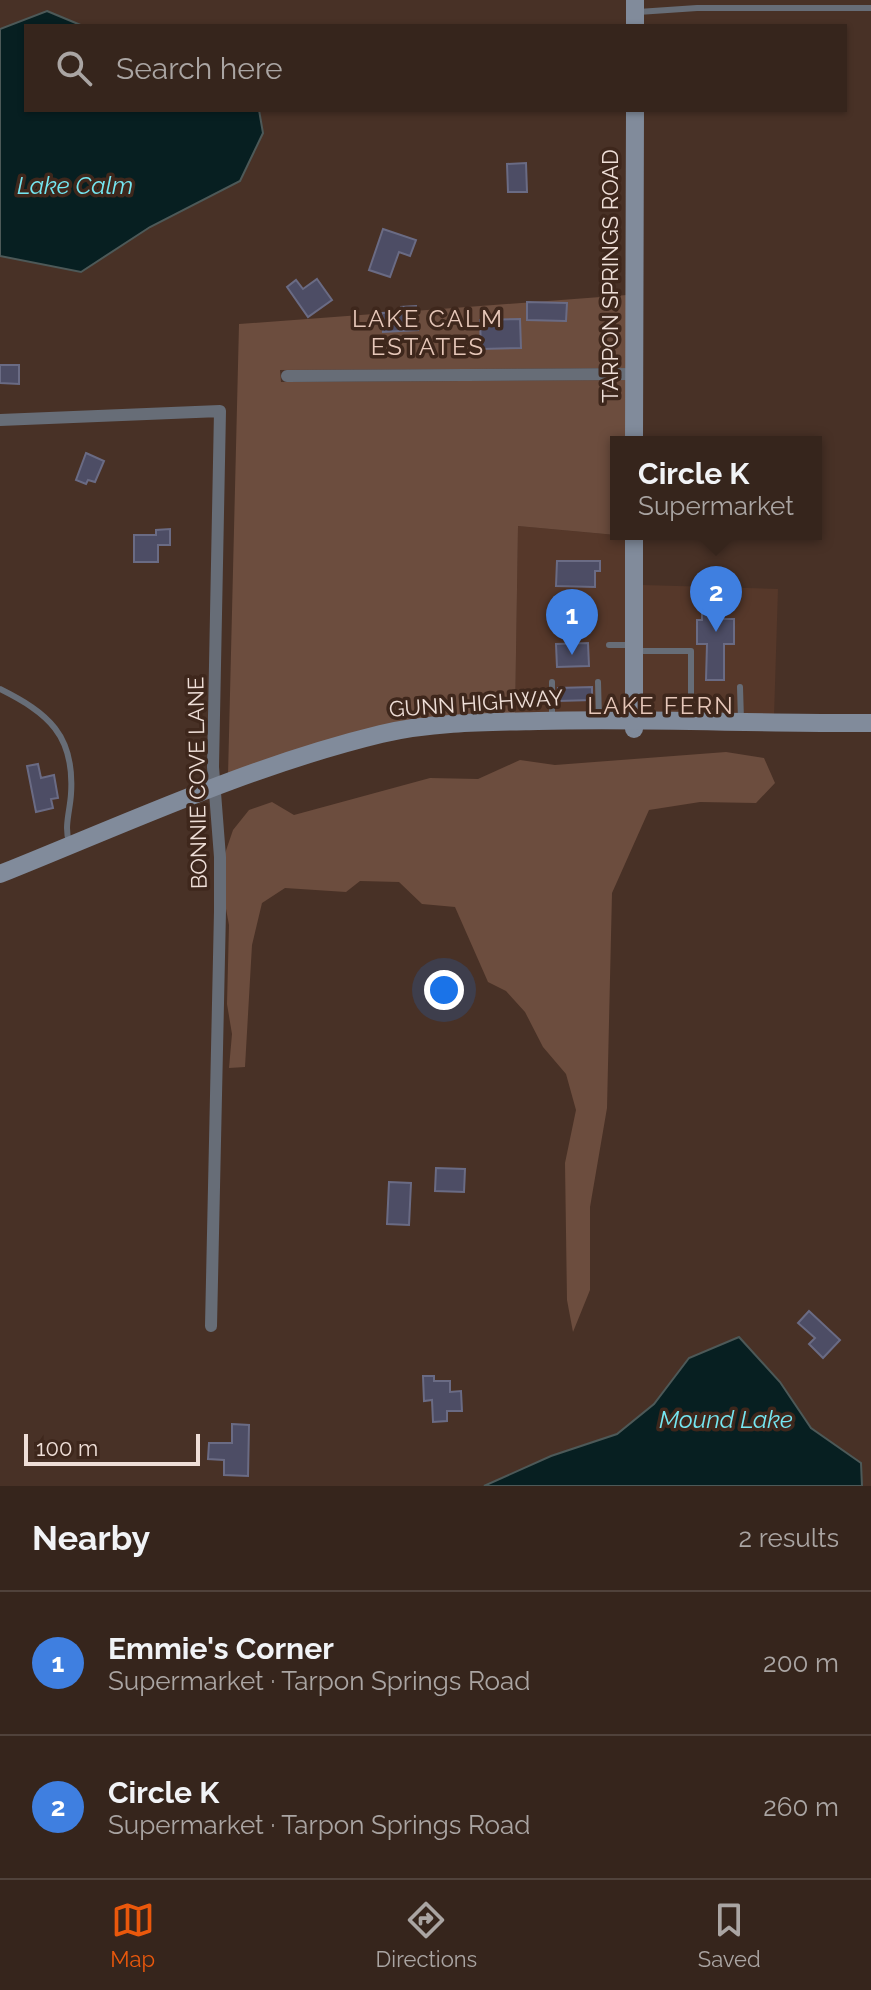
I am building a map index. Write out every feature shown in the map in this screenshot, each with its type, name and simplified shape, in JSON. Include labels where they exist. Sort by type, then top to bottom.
[{"type":"main road","name":"TARPON SPRINGS ROAD","points":[[634,436],[635,112]]},
{"type":"main road","points":[[634,540],[634,726]]},
{"type":"main road","name":"GUNN HIGHWAY","points":[[0,874],[289,760],[380,734],[432,726],[552,721],[599,720],[634,726],[741,729],[798,723]]},
{"type":"main road","name":"GUNN HIGHWAY","points":[[351,744],[691,720],[871,723]]},
{"type":"street","points":[[287,376],[634,374]]},
{"type":"street","name":"BONNIE COVE LANE","points":[[0,420],[220,411],[213,788],[220,857],[220,911],[211,1326]]},
{"type":"lane","points":[[635,13],[697,8],[871,8]]},
{"type":"lane","points":[[609,645],[691,651],[691,720]]},
{"type":"lane","points":[[552,682],[552,721]]},
{"type":"lane","points":[[598,682],[599,720]]},
{"type":"lane","points":[[740,687],[741,720]]},
{"type":"lane","points":[[0,689],[49,719],[62,738],[70,763],[72,789],[66,832],[70,846]]},
{"type":"shaded area","points":[[627,295],[627,368],[280,370],[281,382],[627,380],[627,436],[610,436],[610,534],[518,526],[515,716],[486,716],[228,776],[239,324]]},
{"type":"shaded area","points":[[518,526],[610,534],[610,540],[627,540],[627,714],[515,716]]},
{"type":"shaded area","points":[[643,585],[778,589],[774,716],[640,714]]},
{"type":"shaded area","points":[[726,752],[764,758],[775,783],[756,803],[700,802],[649,810],[612,893],[607,1108],[590,1207],[590,1290],[573,1332],[567,1300],[565,1163],[576,1110],[566,1074],[543,1047],[525,1012],[506,991],[488,982],[455,907],[422,904],[399,882],[360,881],[346,892],[285,888],[262,903],[252,945],[245,1067],[229,1068],[232,1034],[227,1004],[229,925],[219,871],[233,830],[249,810],[272,802],[294,815],[430,778],[478,779],[520,760],[555,765]]},
{"type":"water","name":"Lake Calm","points":[[47,11],[78,24],[24,24],[24,112],[259,112],[263,133],[240,181],[150,227],[81,272],[0,256],[0,29]]},
{"type":"water","name":"Mound Lake","points":[[739,1337],[780,1382],[811,1428],[861,1463],[862,1486],[484,1486],[551,1456],[617,1434],[654,1404],[689,1358]]},
{"type":"building","points":[[526,163],[527,192],[508,192],[507,164]]},
{"type":"building","points":[[383,229],[416,240],[410,256],[399,252],[390,277],[369,270]]},
{"type":"building","points":[[317,279],[332,300],[308,317],[287,287],[296,280],[303,289]]},
{"type":"building","points":[[527,302],[567,303],[566,321],[527,320]]},
{"type":"building","points":[[416,306],[418,330],[383,332],[382,313],[402,312],[401,307]]},
{"type":"building","points":[[520,319],[521,348],[481,349],[480,320]]},
{"type":"building","points":[[0,365],[19,365],[19,384],[0,383]]},
{"type":"building","points":[[86,453],[104,461],[95,482],[88,480],[86,484],[76,480]]},
{"type":"building","points":[[170,529],[170,545],[158,545],[158,562],[134,562],[134,535],[156,535],[156,530]]},
{"type":"building","points":[[557,561],[600,561],[600,571],[595,571],[595,587],[556,586]]},
{"type":"building","points":[[702,611],[718,611],[718,619],[734,619],[734,644],[724,644],[724,680],[706,680],[707,644],[697,644],[697,620],[702,620]]},
{"type":"building","points":[[588,643],[589,666],[557,667],[556,644]]},
{"type":"building","points":[[592,687],[592,700],[558,701],[558,688]]},
{"type":"building","points":[[38,764],[41,778],[54,775],[58,798],[51,799],[53,808],[36,812],[27,766]]},
{"type":"building","points":[[436,1168],[465,1169],[464,1192],[435,1191]]},
{"type":"building","points":[[389,1182],[411,1183],[409,1225],[387,1224]]},
{"type":"building","points":[[809,1311],[840,1340],[823,1358],[809,1344],[815,1338],[798,1323]]},
{"type":"building","points":[[423,1376],[434,1376],[434,1381],[450,1381],[450,1392],[461,1391],[462,1411],[447,1411],[447,1421],[433,1422],[432,1400],[424,1401]]},
{"type":"building","points":[[232,1424],[249,1425],[248,1476],[224,1475],[224,1460],[208,1459],[209,1443],[232,1443]]},
{"type":"place","name":"Circle K","points":[[716,632]]},
{"type":"place","name":"Emmie's Corner","points":[[572,655]]},
{"type":"district","name":"LAKE CALM ESTATES","points":[[428,333]]},
{"type":"district","name":"LAKE FERN","points":[[661,706]]}]
